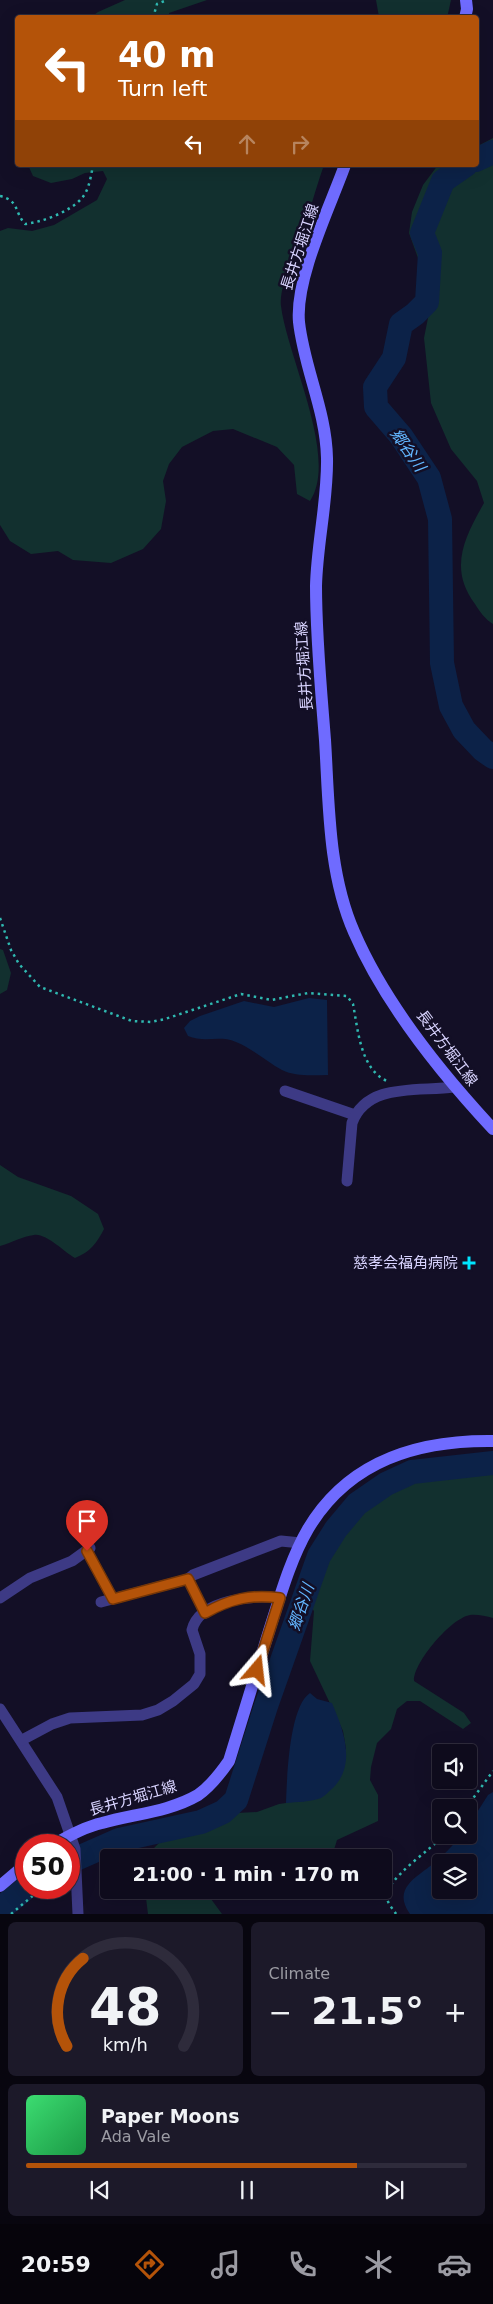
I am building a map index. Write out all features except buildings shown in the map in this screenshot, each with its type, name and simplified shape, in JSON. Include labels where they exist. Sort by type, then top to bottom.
[{"type":"main road","points":[[466,0],[466,15]]},
{"type":"main road","name":"長井方堀江線","points":[[344,167],[309,262],[298,309],[303,341],[323,414],[327,460],[318,556],[316,610],[332,839],[338,878],[353,931],[369,963],[414,1034],[454,1087],[493,1129]]},
{"type":"main road","name":"長井方堀江線","points":[[71,1834],[100,1823],[179,1804],[199,1794],[216,1779],[229,1761],[280,1598],[300,1543],[321,1510],[349,1481],[382,1461],[400,1453],[457,1441],[493,1441]]},
{"type":"main road","points":[[0,1886],[15,1873]]},
{"type":"street","points":[[348,1181],[352,1123],[355,1115],[367,1101],[381,1094],[454,1087]]},
{"type":"street","points":[[285,1091],[355,1115]]},
{"type":"street","points":[[101,1602],[188,1579],[193,1575],[281,1541],[300,1543]]},
{"type":"street","points":[[0,1598],[30,1578],[72,1561],[89,1550],[113,1599]]},
{"type":"street","points":[[188,1579],[205,1613]]},
{"type":"street","points":[[22,1740],[52,1724],[70,1718],[142,1715],[173,1701],[194,1684],[200,1674],[200,1654],[192,1630],[193,1624],[205,1613],[237,1598],[263,1596],[280,1598]]},
{"type":"street","points":[[0,1709],[22,1740],[57,1797],[71,1834]]},
{"type":"street","points":[[78,1899],[78,1914]]},
{"type":"path","points":[[154,15],[157,4],[168,0]]},
{"type":"path","points":[[0,196],[12,200],[19,217],[25,224],[38,222],[52,217],[81,199],[88,184],[92,167]]},
{"type":"path","points":[[0,918],[11,950],[19,964],[40,987],[132,1021],[151,1022],[165,1019],[241,994],[270,1000],[308,993],[347,996],[353,1004],[368,1063],[375,1073],[391,1082]]},
{"type":"path","points":[[473,1799],[493,1771]]},
{"type":"path","points":[[396,1914],[387,1899],[388,1889],[393,1881],[436,1844]]},
{"type":"path","points":[[11,1914],[29,1899]]},
{"type":"green space","points":[[125,0],[207,0],[169,13],[169,15],[94,15]]},
{"type":"green space","points":[[376,0],[451,0],[448,15],[379,15]]},
{"type":"green space","points":[[493,138],[493,624],[485,618],[477,607],[467,591],[462,578],[462,553],[471,528],[484,503],[477,481],[451,449],[431,403],[424,338],[429,313],[418,258],[409,233],[412,212],[423,185],[436,167],[479,167],[479,145]]},
{"type":"green space","points":[[29,167],[323,167],[308,216],[286,274],[281,297],[285,327],[309,406],[319,459],[317,482],[310,501],[297,494],[294,465],[277,447],[233,429],[213,431],[182,447],[169,464],[163,481],[166,501],[161,529],[143,549],[111,563],[73,560],[58,551],[31,554],[10,541],[0,525],[0,231],[8,228],[32,231],[54,225],[97,200],[107,179],[103,171],[85,173],[72,179],[51,183],[33,176]]},
{"type":"green space","points":[[0,949],[3,950],[11,973],[7,990],[0,994]]},
{"type":"green space","points":[[0,1165],[18,1177],[71,1196],[98,1214],[104,1229],[96,1243],[85,1253],[75,1258],[39,1235],[26,1237],[0,1246]]},
{"type":"green space","points":[[493,1458],[493,1618],[470,1615],[453,1624],[434,1642],[426,1653],[415,1673],[414,1681],[464,1713],[471,1723],[463,1729],[420,1701],[407,1701],[397,1709],[391,1729],[377,1743],[371,1767],[370,1780],[378,1795],[378,1821],[337,1840],[334,1849],[153,1849],[163,1839],[207,1828],[237,1813],[257,1812],[286,1803],[346,1749],[343,1731],[310,1661],[314,1611],[301,1595],[308,1575],[328,1537],[355,1506],[371,1492],[389,1481],[423,1465],[446,1460]]},
{"type":"green space","points":[[146,1899],[211,1899],[222,1914],[148,1914]]},
{"type":"water","points":[[309,998],[327,1000],[328,1075],[293,1074],[276,1067],[236,1042],[224,1039],[194,1038],[188,1036],[184,1028],[190,1021],[200,1016],[244,1001],[274,1007]]},
{"type":"water","points":[[310,1693],[317,1699],[332,1703],[346,1746],[345,1768],[333,1788],[322,1797],[308,1801],[286,1803],[288,1761],[293,1727],[303,1701]]},
{"type":"water","points":[[493,1792],[493,1914],[410,1914],[405,1905],[405,1890],[408,1884],[432,1864],[432,1899],[477,1899],[477,1854],[444,1854],[453,1844],[477,1844],[477,1812],[488,1795]]},
{"type":"waterway","name":"郷谷川","points":[[479,159],[493,152]]},
{"type":"waterway","name":"郷谷川","points":[[463,167],[443,181],[422,233],[430,253],[427,302],[401,324],[394,358],[375,387],[376,407],[401,436],[429,478],[440,519],[442,663],[451,706],[464,730],[483,750],[493,757]]},
{"type":"waterway","name":"郷谷川","points":[[80,1857],[119,1840],[201,1822],[223,1812],[236,1800],[266,1706],[319,1556],[336,1529],[357,1504],[386,1484],[412,1472],[493,1463]]},
{"type":"waterway","name":"郷谷川","points":[[0,1909],[15,1897]]},
{"type":"place","name":"慈孝会福角病院","points":[[469,1263]]},
{"type":"route","points":[[87,1551],[113,1599],[188,1579],[205,1613],[237,1598],[263,1596],[280,1598],[257,1670]]}]
